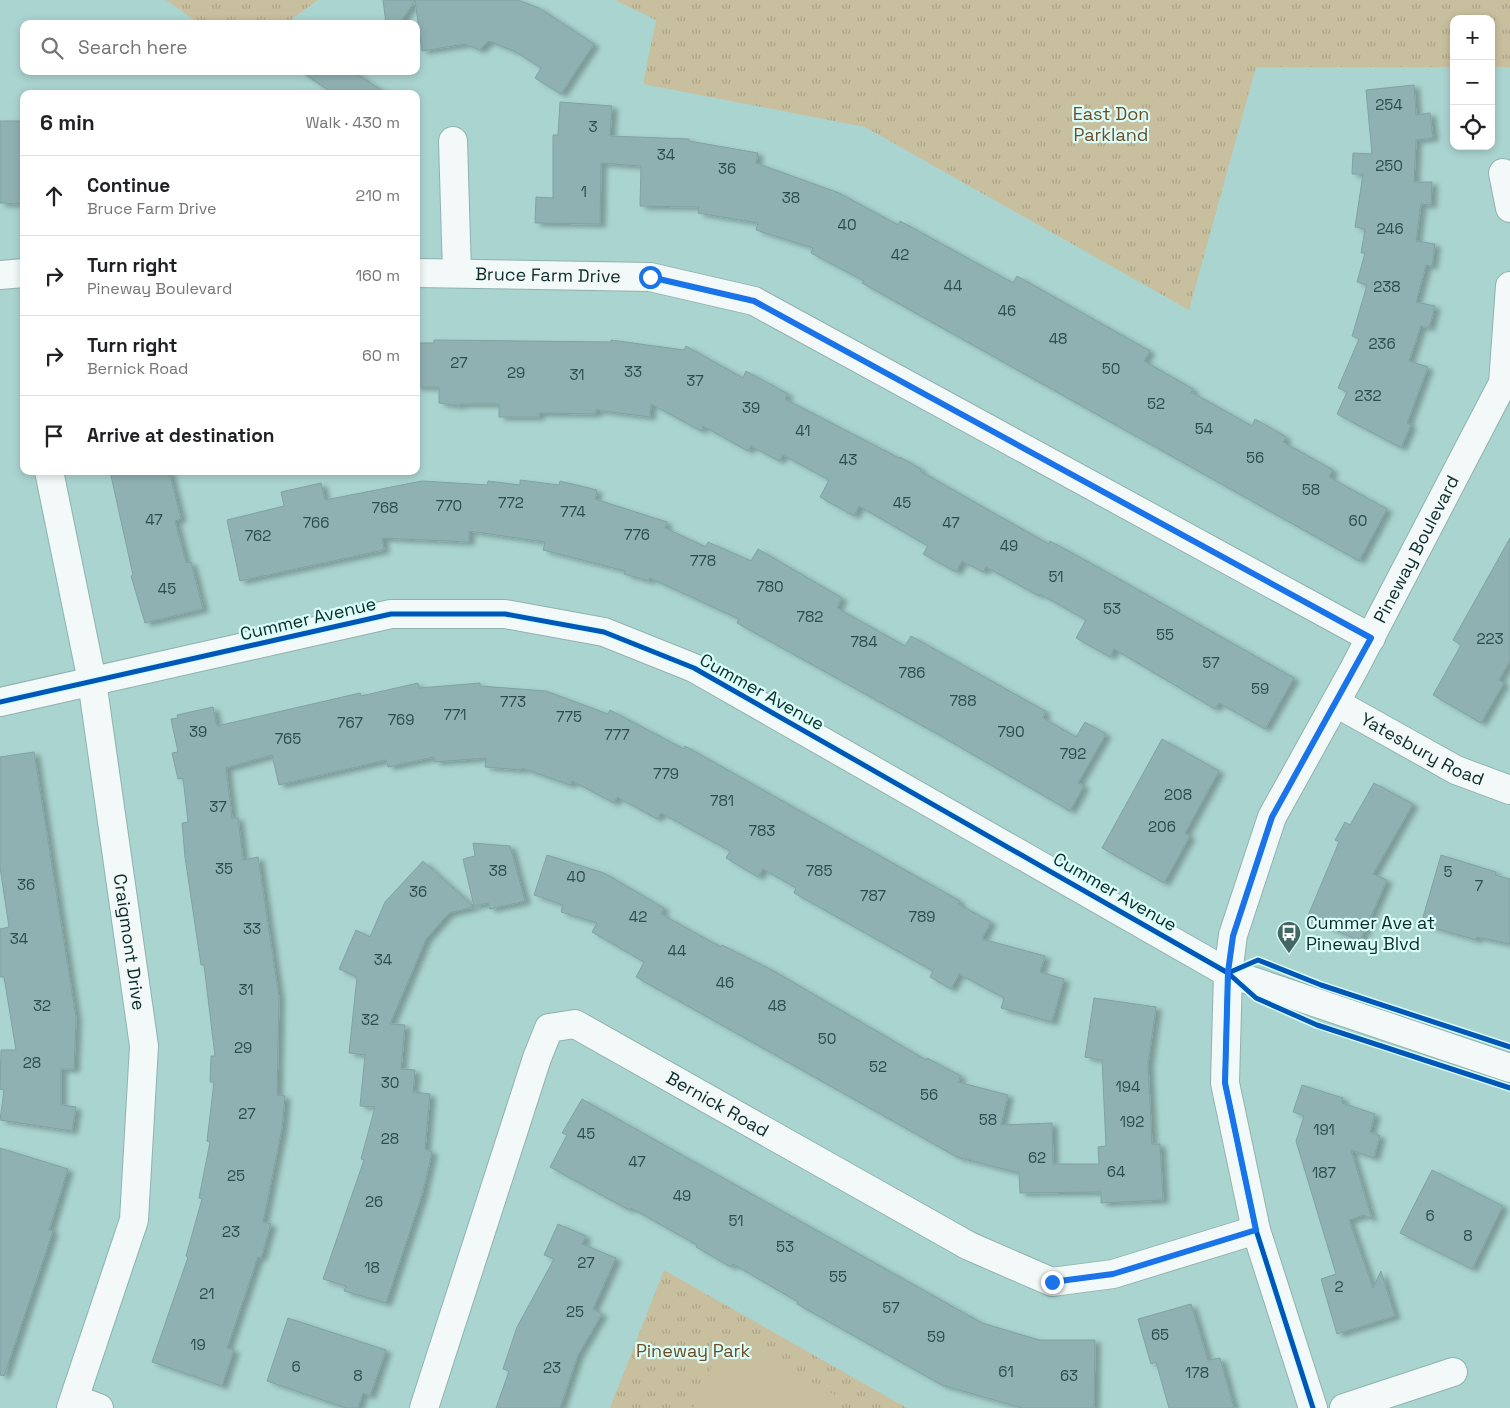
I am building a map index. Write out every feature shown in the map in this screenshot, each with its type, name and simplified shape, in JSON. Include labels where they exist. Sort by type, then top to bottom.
[{"type":"street","points":[[452,141],[457,273]]},
{"type":"street","points":[[1503,173],[1510,208]]},
{"type":"street","points":[[0,275],[20,273]]},
{"type":"street","name":"Bruce Farm Drive","points":[[420,273],[650,277],[754,301],[1371,638]]},
{"type":"street","name":"Pineway Boulevard","points":[[1313,1408],[1256,1230],[1225,1083],[1228,972],[1233,936],[1272,817],[1371,638],[1503,383],[1510,286]]},
{"type":"street","name":"Craigmont Drive","points":[[49,475],[92,681],[144,1046],[134,1220],[82,1405]]},
{"type":"street","name":"Cummer Avenue","points":[[0,702],[391,614],[505,614],[604,632],[694,668],[1228,972],[1510,1068]]},
{"type":"street","name":"Yatesbury Road","points":[[1336,703],[1456,770],[1510,790]]},
{"type":"street","name":"Bernick Road","points":[[424,1408],[537,1058],[549,1028],[575,1024],[969,1246],[1052,1282],[1113,1274],[1256,1230]]},
{"type":"street","points":[[1344,1408],[1453,1372]]},
{"type":"green space","points":[[166,0],[318,0],[290,20],[194,20]]},
{"type":"green space","name":"East Don Parkland","points":[[615,0],[1510,0],[1510,67],[1495,67],[1495,15],[1450,15],[1450,67],[1256,67],[1189,310],[865,127],[643,84],[656,20]]},
{"type":"green space","name":"Pineway Park","points":[[664,1270],[907,1408],[610,1408]]},
{"type":"green space","points":[[726,1334],[835,1395],[829,1408],[693,1408]]},
{"type":"building","points":[[383,0],[518,0],[539,8],[594,44],[561,94],[535,78],[541,68],[516,52],[489,41],[480,50],[465,44],[422,51],[420,20],[418,20],[415,1],[402,20],[386,20]]},
{"type":"building","points":[[306,75],[358,75],[381,90],[328,90]]},
{"type":"building","points":[[1414,85],[1416,115],[1430,113],[1433,138],[1416,140],[1414,182],[1432,182],[1431,205],[1421,204],[1416,241],[1435,244],[1432,266],[1426,265],[1416,302],[1435,306],[1429,328],[1421,326],[1409,361],[1428,367],[1407,423],[1411,425],[1401,448],[1337,414],[1347,392],[1338,388],[1359,339],[1352,336],[1367,285],[1357,282],[1365,253],[1361,253],[1365,229],[1355,227],[1363,174],[1352,174],[1353,153],[1372,154],[1366,90]]},
{"type":"building","points":[[560,102],[612,106],[610,136],[689,139],[689,141],[758,153],[756,163],[839,193],[898,225],[900,221],[1013,283],[1017,276],[1150,351],[1144,361],[1193,389],[1191,392],[1252,426],[1255,419],[1286,437],[1283,442],[1333,470],[1329,477],[1387,509],[1359,561],[862,283],[864,281],[811,253],[813,248],[756,230],[758,223],[698,213],[699,207],[640,206],[641,166],[601,163],[600,224],[535,223],[536,197],[553,198],[553,135],[558,135]]},
{"type":"building","points":[[0,121],[20,121],[20,204],[0,203]]},
{"type":"building","points":[[434,340],[611,342],[611,340],[684,350],[686,346],[743,378],[746,371],[788,394],[785,399],[900,457],[921,469],[920,471],[990,511],[1049,544],[1050,541],[1094,565],[1294,678],[1265,729],[1219,703],[1215,709],[1114,649],[1110,657],[1076,638],[1086,620],[1040,594],[1039,596],[986,567],[983,572],[962,561],[956,572],[923,554],[928,546],[859,506],[854,516],[820,497],[829,480],[783,455],[779,461],[751,446],[748,451],[703,426],[701,431],[651,404],[650,417],[596,410],[596,414],[539,413],[539,417],[499,417],[499,404],[460,404],[460,406],[439,403],[439,387],[420,387],[420,343],[434,343]]},
{"type":"building","points":[[111,475],[170,475],[181,519],[175,521],[186,563],[191,562],[203,609],[145,623],[131,576],[133,575]]},
{"type":"building","points":[[520,480],[559,485],[560,481],[597,490],[595,499],[667,522],[665,528],[706,547],[708,542],[751,561],[758,549],[842,598],[837,608],[905,646],[911,636],[1045,711],[1043,718],[1076,737],[1085,722],[1106,734],[1078,783],[1084,786],[1070,811],[941,736],[737,623],[739,619],[650,578],[649,581],[624,574],[625,571],[543,550],[545,542],[469,531],[469,542],[382,538],[384,550],[240,581],[227,520],[284,506],[281,492],[321,483],[325,500],[422,481],[487,485],[488,481],[520,485]]},
{"type":"building","points":[[1510,538],[1510,661],[1499,680],[1504,683],[1481,723],[1433,695],[1461,645],[1453,640]]},
{"type":"building","points":[[418,683],[419,688],[480,683],[480,686],[546,691],[608,714],[610,710],[684,749],[685,746],[960,901],[958,904],[991,922],[982,939],[1045,956],[1040,972],[1064,979],[1052,1022],[1001,1008],[1004,998],[959,974],[951,989],[930,977],[933,971],[794,893],[796,888],[763,869],[758,877],[726,858],[730,851],[661,813],[657,819],[617,797],[614,803],[572,781],[570,785],[522,768],[522,770],[485,767],[486,758],[435,762],[434,757],[388,767],[386,760],[279,785],[272,755],[226,768],[232,818],[238,818],[243,860],[258,857],[279,998],[277,1095],[285,1096],[282,1128],[263,1222],[271,1224],[261,1258],[258,1257],[227,1348],[234,1350],[222,1386],[152,1362],[188,1257],[186,1256],[202,1199],[199,1198],[210,1142],[207,1141],[214,1082],[210,1082],[211,1056],[215,1056],[204,965],[201,965],[185,857],[182,823],[188,822],[183,778],[178,779],[172,753],[178,752],[171,719],[178,718],[177,715],[213,707],[217,726],[360,693],[361,696]]},
{"type":"building","points":[[1162,739],[1219,771],[1185,833],[1190,836],[1164,883],[1102,848]]},
{"type":"building","points":[[34,752],[76,1018],[74,1069],[61,1069],[61,1105],[76,1107],[72,1131],[0,1120],[4,1090],[0,1089],[1,1050],[16,1050],[4,977],[0,977],[0,929],[9,927],[0,867],[0,757]]},
{"type":"building","points":[[1374,783],[1413,804],[1373,874],[1387,880],[1360,941],[1307,918],[1339,842],[1335,840],[1345,822],[1350,825]]},
{"type":"building","points":[[473,843],[510,846],[525,901],[490,909],[488,903],[474,906],[463,859],[475,856]]},
{"type":"building","points":[[547,855],[604,873],[664,908],[661,914],[721,947],[722,945],[772,970],[926,1060],[927,1058],[961,1076],[958,1082],[1008,1095],[1001,1125],[1052,1123],[1053,1164],[1099,1164],[1098,1147],[1106,1146],[1102,1060],[1085,1057],[1094,998],[1156,1007],[1148,1064],[1152,1144],[1160,1144],[1163,1200],[1101,1203],[1101,1192],[1020,1193],[1019,1173],[957,1157],[636,977],[644,962],[592,932],[597,923],[561,912],[563,905],[534,895]]},
{"type":"building","points":[[1441,855],[1496,872],[1495,875],[1510,879],[1510,944],[1477,937],[1476,940],[1421,924]]},
{"type":"building","points":[[423,861],[474,907],[449,913],[426,939],[390,1024],[405,1025],[401,1069],[415,1070],[413,1092],[430,1094],[425,1149],[432,1152],[422,1195],[386,1303],[344,1291],[346,1286],[323,1279],[364,1160],[361,1159],[375,1107],[360,1106],[365,1055],[349,1053],[357,977],[339,969],[356,930],[370,937],[385,902]]},
{"type":"building","points":[[1302,1085],[1343,1098],[1342,1103],[1375,1114],[1370,1132],[1380,1136],[1374,1158],[1351,1150],[1372,1219],[1364,1215],[1349,1220],[1373,1288],[1381,1271],[1395,1316],[1337,1334],[1321,1279],[1336,1274],[1296,1141],[1304,1116],[1293,1112]]},
{"type":"building","points":[[582,1099],[982,1323],[1039,1340],[1095,1340],[1094,1408],[1022,1408],[942,1385],[797,1304],[798,1302],[733,1264],[731,1267],[696,1247],[697,1245],[631,1208],[629,1210],[550,1167],[567,1135],[562,1133]]},
{"type":"building","points":[[0,1148],[68,1169],[49,1230],[53,1231],[4,1376],[0,1375]]},
{"type":"building","points":[[1432,1170],[1503,1206],[1472,1269],[1400,1233]]},
{"type":"building","points":[[558,1224],[586,1236],[582,1244],[616,1258],[593,1309],[602,1314],[578,1355],[560,1408],[496,1408],[509,1371],[503,1369],[517,1327],[554,1259],[544,1255]]},
{"type":"building","points":[[1191,1304],[1208,1360],[1220,1358],[1234,1408],[1169,1408],[1156,1362],[1151,1364],[1138,1319]]},
{"type":"building","points":[[288,1318],[386,1350],[370,1396],[363,1393],[358,1408],[346,1408],[267,1381]]},
{"type":"cycle path","points":[[0,702],[391,614],[505,614],[604,632],[694,668],[1228,973],[1256,998],[1317,1025],[1510,1088]]},
{"type":"cycle path","points":[[1228,973],[1258,960],[1321,985],[1510,1047]]},
{"type":"cycle path","points":[[1228,973],[1225,1083],[1256,1230],[1313,1408]]},
{"type":"place","name":"Cummer Ave at Pineway Blvd","points":[[1289,954]]},
{"type":"route","points":[[650,277],[754,301],[1371,638],[1272,817],[1233,936],[1228,972],[1225,1083],[1256,1230],[1113,1274],[1052,1282]]}]
